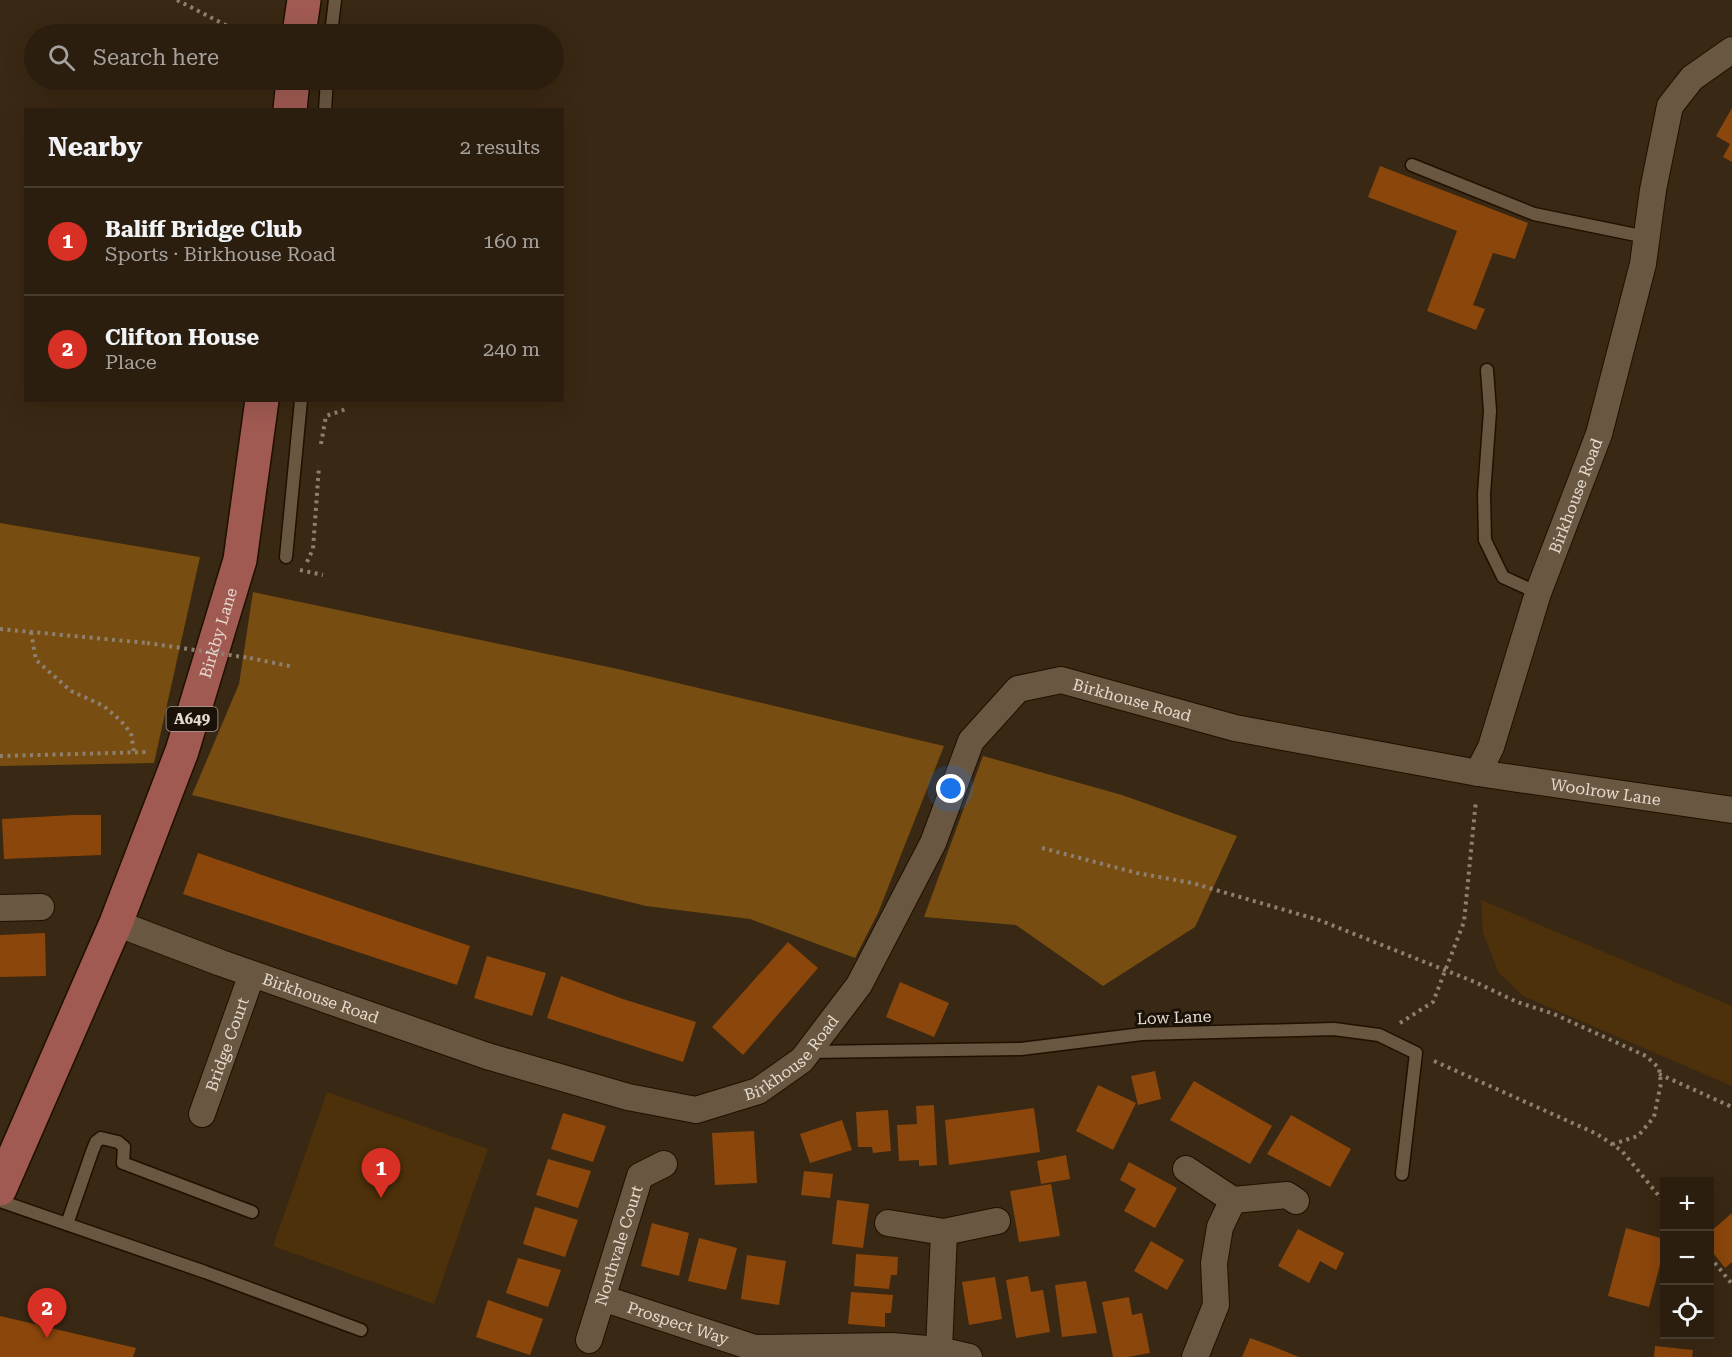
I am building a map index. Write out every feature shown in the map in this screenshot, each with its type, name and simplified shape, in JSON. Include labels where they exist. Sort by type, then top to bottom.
[{"type":"main road","points":[[300,24],[304,0]]},
{"type":"main road","points":[[290,108],[292,90]]},
{"type":"main road","name":"Birkby Lane","points":[[116,923],[183,751],[240,560],[262,402]]},
{"type":"main road","name":"A649","points":[[0,1189],[116,923]]},
{"type":"street","name":"Birkhouse Road","points":[[116,923],[252,974],[487,1056],[628,1097],[696,1110],[758,1091],[802,1060],[859,985],[933,843],[970,741],[1018,689],[1061,680],[1235,728],[1478,773],[1491,747],[1538,593],[1599,434],[1642,264],[1653,190],[1670,106],[1692,78],[1732,50]]},
{"type":"street","name":"Woolrow Lane","points":[[1478,773],[1732,810]]},
{"type":"street","points":[[0,908],[40,907]]},
{"type":"street","name":"Bridge Court","points":[[202,1114],[252,974]]},
{"type":"street","name":"Northvale Court","points":[[589,1340],[639,1176],[664,1164]]},
{"type":"street","points":[[1186,1169],[1233,1200],[1287,1195],[1296,1201]]},
{"type":"street","points":[[1195,1357],[1216,1305],[1214,1263],[1220,1227],[1233,1200]]},
{"type":"street","points":[[888,1223],[944,1232],[997,1221]]},
{"type":"street","points":[[939,1350],[944,1232]]},
{"type":"street","name":"Prospect Way","points":[[602,1298],[755,1348],[891,1346],[939,1350],[969,1357]]},
{"type":"lane","points":[[332,24],[335,0]]},
{"type":"lane","points":[[325,108],[326,90]]},
{"type":"lane","points":[[1412,165],[1534,214],[1646,237]]},
{"type":"lane","points":[[1486,370],[1490,411],[1484,494],[1485,540],[1503,577],[1538,593]]},
{"type":"lane","points":[[286,557],[301,402]]},
{"type":"lane","name":"Low Lane","points":[[808,1052],[1021,1048],[1142,1034],[1334,1029],[1379,1035],[1416,1053]]},
{"type":"lane","points":[[1402,1174],[1416,1053]]},
{"type":"lane","points":[[68,1224],[92,1152],[100,1138],[118,1142],[124,1148],[123,1163],[252,1212]]},
{"type":"lane","points":[[0,1201],[205,1272],[361,1330]]},
{"type":"path","points":[[177,0],[224,24]]},
{"type":"path","points":[[320,446],[326,416],[346,409]]},
{"type":"path","points":[[302,570],[311,557],[313,549],[319,458]]},
{"type":"path","points":[[0,629],[147,644],[250,658],[294,667]]},
{"type":"path","points":[[31,632],[36,660],[71,691],[104,706],[120,721],[131,733],[134,752]]},
{"type":"path","points":[[0,756],[183,751]]},
{"type":"path","points":[[1415,1013],[1433,1002],[1464,922],[1478,773]]},
{"type":"path","points":[[1042,848],[1137,873],[1192,883],[1319,920],[1475,982],[1517,1002],[1554,1014],[1646,1056],[1659,1068],[1660,1083],[1654,1117],[1638,1136],[1613,1144]]},
{"type":"path","points":[[1416,1053],[1597,1134],[1622,1151],[1660,1196]]},
{"type":"path","points":[[1659,1074],[1732,1107]]},
{"type":"path","points":[[1714,1262],[1732,1284]]},
{"type":"shaded area","points":[[0,523],[200,557],[154,763],[0,766]]},
{"type":"shaded area","points":[[253,592],[618,669],[944,746],[878,913],[855,958],[750,919],[646,906],[192,795],[239,684]]},
{"type":"shaded area","points":[[983,756],[1122,795],[1237,836],[1195,927],[1103,986],[1016,925],[924,917]]},
{"type":"shaded area","points":[[1481,900],[1732,1006],[1732,1086],[1523,996],[1499,973],[1483,933]]},
{"type":"shaded area","points":[[327,1092],[488,1149],[434,1304],[273,1246]]},
{"type":"building","points":[[1732,108],[1732,162],[1723,157],[1730,144],[1716,136]]},
{"type":"building","points":[[1380,166],[1528,223],[1515,259],[1493,253],[1473,305],[1485,309],[1476,330],[1427,311],[1457,231],[1368,197]]},
{"type":"building","points":[[101,815],[101,855],[4,859],[2,819]]},
{"type":"building","points":[[198,853],[470,946],[457,985],[183,894]]},
{"type":"building","points":[[45,933],[46,976],[0,977],[0,935]]},
{"type":"building","points":[[788,942],[818,968],[743,1055],[712,1027]]},
{"type":"building","points":[[487,956],[546,973],[532,1016],[474,998]]},
{"type":"building","points":[[561,976],[696,1022],[683,1062],[547,1018]]},
{"type":"building","points":[[900,982],[949,1003],[934,1037],[886,1017]]},
{"type":"building","points":[[1155,1071],[1161,1099],[1138,1105],[1131,1076]]},
{"type":"building","points":[[1194,1081],[1272,1126],[1250,1164],[1170,1120]]},
{"type":"building","points":[[1098,1085],[1136,1103],[1113,1150],[1076,1131]]},
{"type":"building","points":[[934,1105],[937,1165],[919,1166],[919,1160],[899,1161],[897,1125],[917,1124],[916,1106]]},
{"type":"building","points":[[1034,1108],[1040,1152],[949,1165],[945,1120]]},
{"type":"building","points":[[888,1110],[891,1151],[873,1153],[872,1147],[858,1147],[856,1112]]},
{"type":"building","points":[[563,1113],[606,1126],[593,1162],[551,1149]]},
{"type":"building","points":[[1291,1115],[1351,1149],[1330,1187],[1267,1154]]},
{"type":"building","points":[[842,1120],[852,1150],[810,1163],[800,1134]]},
{"type":"building","points":[[754,1131],[757,1183],[715,1185],[712,1133]]},
{"type":"building","points":[[1066,1155],[1070,1179],[1041,1184],[1037,1161]]},
{"type":"building","points":[[548,1159],[591,1171],[578,1208],[536,1195]]},
{"type":"building","points":[[1129,1162],[1177,1188],[1155,1228],[1124,1211],[1136,1189],[1120,1180]]},
{"type":"building","points":[[804,1171],[833,1174],[830,1198],[801,1195]]},
{"type":"building","points":[[1051,1184],[1060,1236],[1019,1242],[1010,1191]]},
{"type":"building","points":[[837,1200],[869,1204],[863,1248],[832,1244]]},
{"type":"building","points":[[535,1207],[578,1220],[565,1257],[523,1244]]},
{"type":"building","points":[[1732,1213],[1732,1262],[1725,1268],[1714,1254],[1714,1229]]},
{"type":"building","points":[[652,1223],[689,1233],[679,1276],[641,1266]]},
{"type":"building","points":[[1626,1228],[1660,1238],[1660,1265],[1649,1307],[1608,1296]]},
{"type":"building","points":[[1298,1229],[1344,1253],[1336,1270],[1320,1261],[1309,1283],[1278,1266]]},
{"type":"building","points":[[699,1238],[737,1248],[726,1290],[688,1281]]},
{"type":"building","points":[[1151,1241],[1184,1260],[1167,1290],[1134,1271]]},
{"type":"building","points":[[856,1254],[898,1257],[897,1275],[891,1275],[889,1289],[854,1286]]},
{"type":"building","points":[[747,1255],[786,1261],[779,1305],[741,1299]]},
{"type":"building","points":[[518,1258],[561,1270],[548,1307],[506,1293]]},
{"type":"building","points":[[1028,1276],[1031,1292],[1043,1290],[1050,1332],[1016,1338],[1006,1280]]},
{"type":"building","points":[[995,1277],[1002,1319],[969,1325],[962,1282]]},
{"type":"building","points":[[1086,1281],[1097,1333],[1062,1337],[1055,1285]]},
{"type":"building","points":[[851,1292],[893,1295],[891,1313],[885,1313],[885,1327],[848,1324]]},
{"type":"building","points":[[1129,1297],[1132,1315],[1142,1313],[1150,1353],[1113,1357],[1102,1302]]},
{"type":"building","points":[[488,1300],[543,1319],[530,1355],[476,1337]]},
{"type":"building","points":[[0,1316],[136,1348],[133,1357],[0,1357]]},
{"type":"building","points":[[1250,1338],[1272,1346],[1299,1357],[1242,1357]]},
{"type":"building","points":[[1655,1346],[1693,1350],[1692,1357],[1654,1357]]},
{"type":"place","name":"Baliff Bridge Club","points":[[381,1198]]},
{"type":"place","name":"Clifton House","points":[[47,1338]]}]
